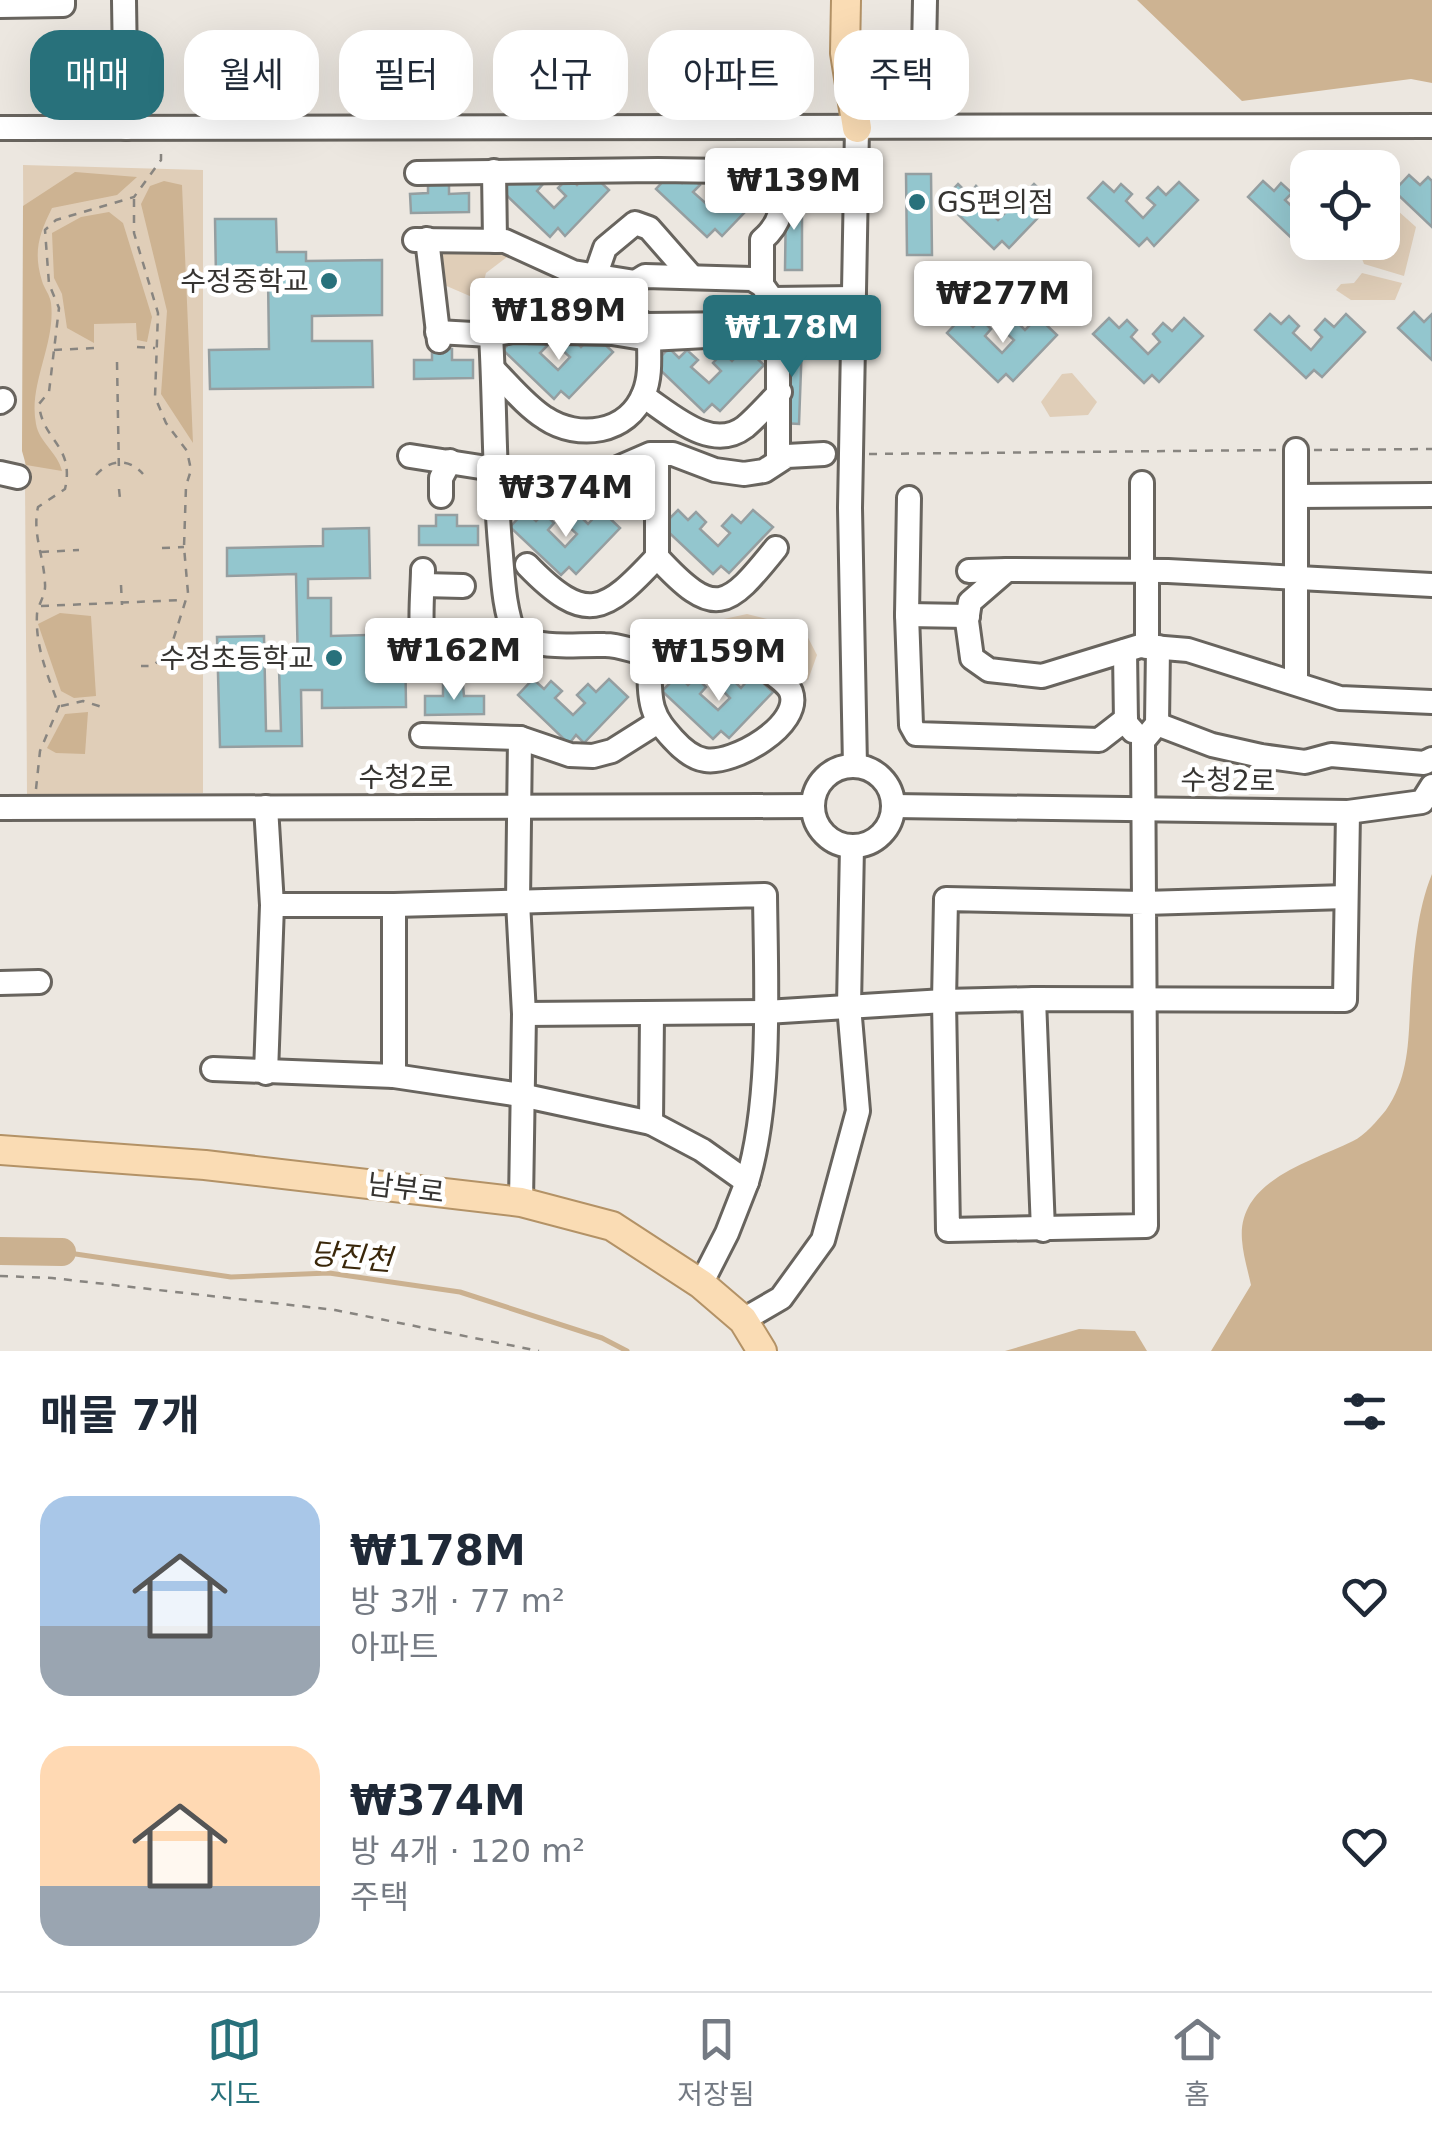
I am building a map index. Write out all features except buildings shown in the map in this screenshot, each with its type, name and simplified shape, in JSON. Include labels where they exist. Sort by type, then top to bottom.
[{"type":"main road","points":[[845,30],[846,0]]},
{"type":"main road","points":[[856,120],[857,128]]},
{"type":"main road","name":"남부로","points":[[0,1150],[205,1165],[521,1202],[612,1226],[701,1284],[743,1320],[762,1351]]},
{"type":"street","points":[[0,6],[63,6],[63,0]]},
{"type":"street","points":[[124,0],[126,128]]},
{"type":"street","points":[[924,30],[925,0]]},
{"type":"street","points":[[0,128],[857,128],[1431,121]]},
{"type":"street","points":[[855,766],[850,508],[857,128]]},
{"type":"street","points":[[494,171],[495,240]]},
{"type":"street","points":[[416,173],[791,171],[776,228],[762,240],[767,292],[758,327]]},
{"type":"street","points":[[596,274],[605,248],[635,223],[649,228],[692,278]]},
{"type":"street","points":[[635,282],[573,272],[504,241],[421,240],[438,336],[513,331],[648,339],[758,327]]},
{"type":"street","points":[[778,461],[778,342],[748,324],[645,325],[628,312],[629,286],[645,276],[752,280],[767,292],[854,298]]},
{"type":"street","points":[[491,335],[504,588],[509,622],[522,658]]},
{"type":"street","points":[[493,369],[545,418],[588,433],[618,425],[644,396],[649,369],[648,339]]},
{"type":"street","points":[[644,396],[694,430],[712,436],[729,435],[743,428],[780,392]]},
{"type":"street","points":[[1296,450],[1296,683]]},
{"type":"street","points":[[410,456],[495,466],[583,483],[650,454],[673,454],[715,470],[744,474],[764,472],[778,461],[812,452],[824,454]]},
{"type":"street","points":[[657,454],[658,557],[686,589],[710,599],[741,591],[776,548]]},
{"type":"street","points":[[442,496],[442,478],[450,460]]},
{"type":"street","points":[[1142,483],[1143,649],[1150,732],[1142,808],[1144,903],[1146,1226],[948,1230],[946,899],[1144,903],[1346,896]]},
{"type":"street","points":[[1296,496],[1432,495]]},
{"type":"street","points":[[909,498],[907,615],[911,726],[916,734],[1099,740],[1126,720],[1143,649]]},
{"type":"street","points":[[527,565],[555,594],[591,606],[621,595],[658,557]]},
{"type":"street","points":[[1008,570],[970,602],[972,658],[989,670],[1042,676],[1143,649],[1188,650],[1340,698],[1432,702]]},
{"type":"street","points":[[969,571],[1145,571],[1432,585]]},
{"type":"street","points":[[463,586],[423,577],[424,645],[433,657],[508,662],[567,648],[608,645],[650,654],[737,654],[780,678],[790,690],[788,717],[754,748],[734,757],[702,760],[682,750],[658,722],[652,705],[650,654]]},
{"type":"street","points":[[907,615],[968,616]]},
{"type":"street","points":[[1126,720],[1150,732],[1305,762],[1331,755],[1424,764],[1432,759]]},
{"type":"street","points":[[422,735],[520,738],[570,755],[593,756],[612,751],[658,722]]},
{"type":"street","points":[[520,738],[518,902],[524,1014],[521,1202]]},
{"type":"street","points":[[855,766],[878,774],[892,794],[894,806],[888,827],[881,835],[852,846],[842,845],[824,834],[813,806],[815,793],[831,773],[855,766]]},
{"type":"street","name":"수청2로","points":[[894,806],[1348,812],[1422,802],[1432,786]]},
{"type":"street","name":"수청2로","points":[[0,808],[813,806]]},
{"type":"street","points":[[266,807],[272,905],[266,1073]]},
{"type":"street","points":[[524,1014],[766,1012],[1034,999],[1345,1000],[1348,812]]},
{"type":"street","points":[[743,1320],[781,1298],[823,1240],[858,1112],[850,1006],[852,846]]},
{"type":"street","points":[[272,905],[765,895],[766,1012],[756,1152],[727,1233],[701,1284]]},
{"type":"street","points":[[394,905],[394,1076]]},
{"type":"street","points":[[0,984],[39,982]]},
{"type":"street","points":[[1034,999],[1042,1230]]},
{"type":"street","points":[[651,1123],[652,1014]]},
{"type":"street","points":[[213,1069],[394,1076],[521,1095],[651,1123],[702,1150],[747,1182]]},
{"type":"path","points":[[141,666],[152,666],[169,653],[186,600],[186,486],[191,470],[187,450],[166,424],[156,398],[158,313],[134,233],[134,197],[161,160],[161,128]]},
{"type":"path","points":[[36,793],[40,751],[59,706],[40,652],[40,606],[46,590],[33,528],[38,507],[65,489],[68,475],[63,450],[40,422],[39,404],[49,392],[59,308],[49,284],[46,230],[56,220],[134,197]]},
{"type":"path","points":[[137,346],[155,348]]},
{"type":"path","points":[[53,350],[94,348]]},
{"type":"path","points":[[116,362],[119,474]]},
{"type":"path","points":[[868,454],[1432,449]]},
{"type":"path","points":[[96,474],[118,461],[134,465],[143,474]]},
{"type":"path","points":[[119,488],[120,499]]},
{"type":"path","points":[[162,548],[184,547]]},
{"type":"path","points":[[41,552],[79,550]]},
{"type":"path","points":[[121,585],[122,604]]},
{"type":"path","points":[[40,606],[186,600]]},
{"type":"path","points":[[59,706],[82,700],[102,707]]},
{"type":"path","points":[[0,1276],[52,1278],[335,1310],[539,1351]]},
{"type":"shaded area","points":[[1137,0],[1432,0],[1432,83],[1411,79],[1242,101]]},
{"type":"shaded area","points":[[23,165],[203,170],[203,793],[27,795]]},
{"type":"shaded area","points":[[75,172],[137,177],[117,195],[52,208],[41,235],[38,261],[50,300],[51,318],[36,394],[36,424],[62,471],[26,465],[22,451],[23,206]]},
{"type":"shaded area","points":[[164,181],[182,185],[193,443],[161,394],[167,311],[141,204],[150,186]]},
{"type":"shaded area","points":[[109,212],[123,223],[152,317],[147,342],[137,340],[136,323],[94,324],[94,343],[67,328],[62,294],[54,278],[52,233],[81,217]]},
{"type":"shaded area","points":[[1400,213],[1416,227],[1404,276],[1364,264],[1362,260],[1400,260]]},
{"type":"shaded area","points":[[486,234],[507,257],[486,273],[479,300],[435,281],[424,252],[444,239],[470,254]]},
{"type":"shaded area","points":[[1362,273],[1402,283],[1395,300],[1351,300],[1336,290],[1341,284],[1354,283]]},
{"type":"shaded area","points":[[1072,373],[1097,402],[1088,415],[1050,417],[1041,402],[1062,374]]},
{"type":"shaded area","points":[[60,613],[91,616],[96,696],[74,698],[61,691],[38,624]]},
{"type":"shaded area","points":[[747,614],[803,628],[817,655],[808,680],[772,664],[745,635],[722,631],[703,645],[679,645],[677,629]]},
{"type":"shaded area","points":[[88,712],[85,754],[56,753],[47,748],[65,714]]},
{"type":"shaded area","points":[[1432,874],[1432,1351],[1211,1351],[1251,1285],[1242,1240],[1251,1202],[1280,1176],[1362,1135],[1394,1096],[1407,1054],[1417,932]]},
{"type":"shaded area","points":[[1079,1329],[1135,1331],[1147,1351],[1005,1351]]},
{"type":"waterway","points":[[0,1251],[62,1252]]},
{"type":"waterway","name":"당진천","points":[[62,1252],[231,1277],[329,1273],[460,1292],[602,1338],[627,1351]]},
{"type":"place","name":"GS편의점","points":[[917,202]]},
{"type":"place","name":"수정중학교","points":[[329,281]]},
{"type":"place","name":"수정초등학교","points":[[334,658]]}]
